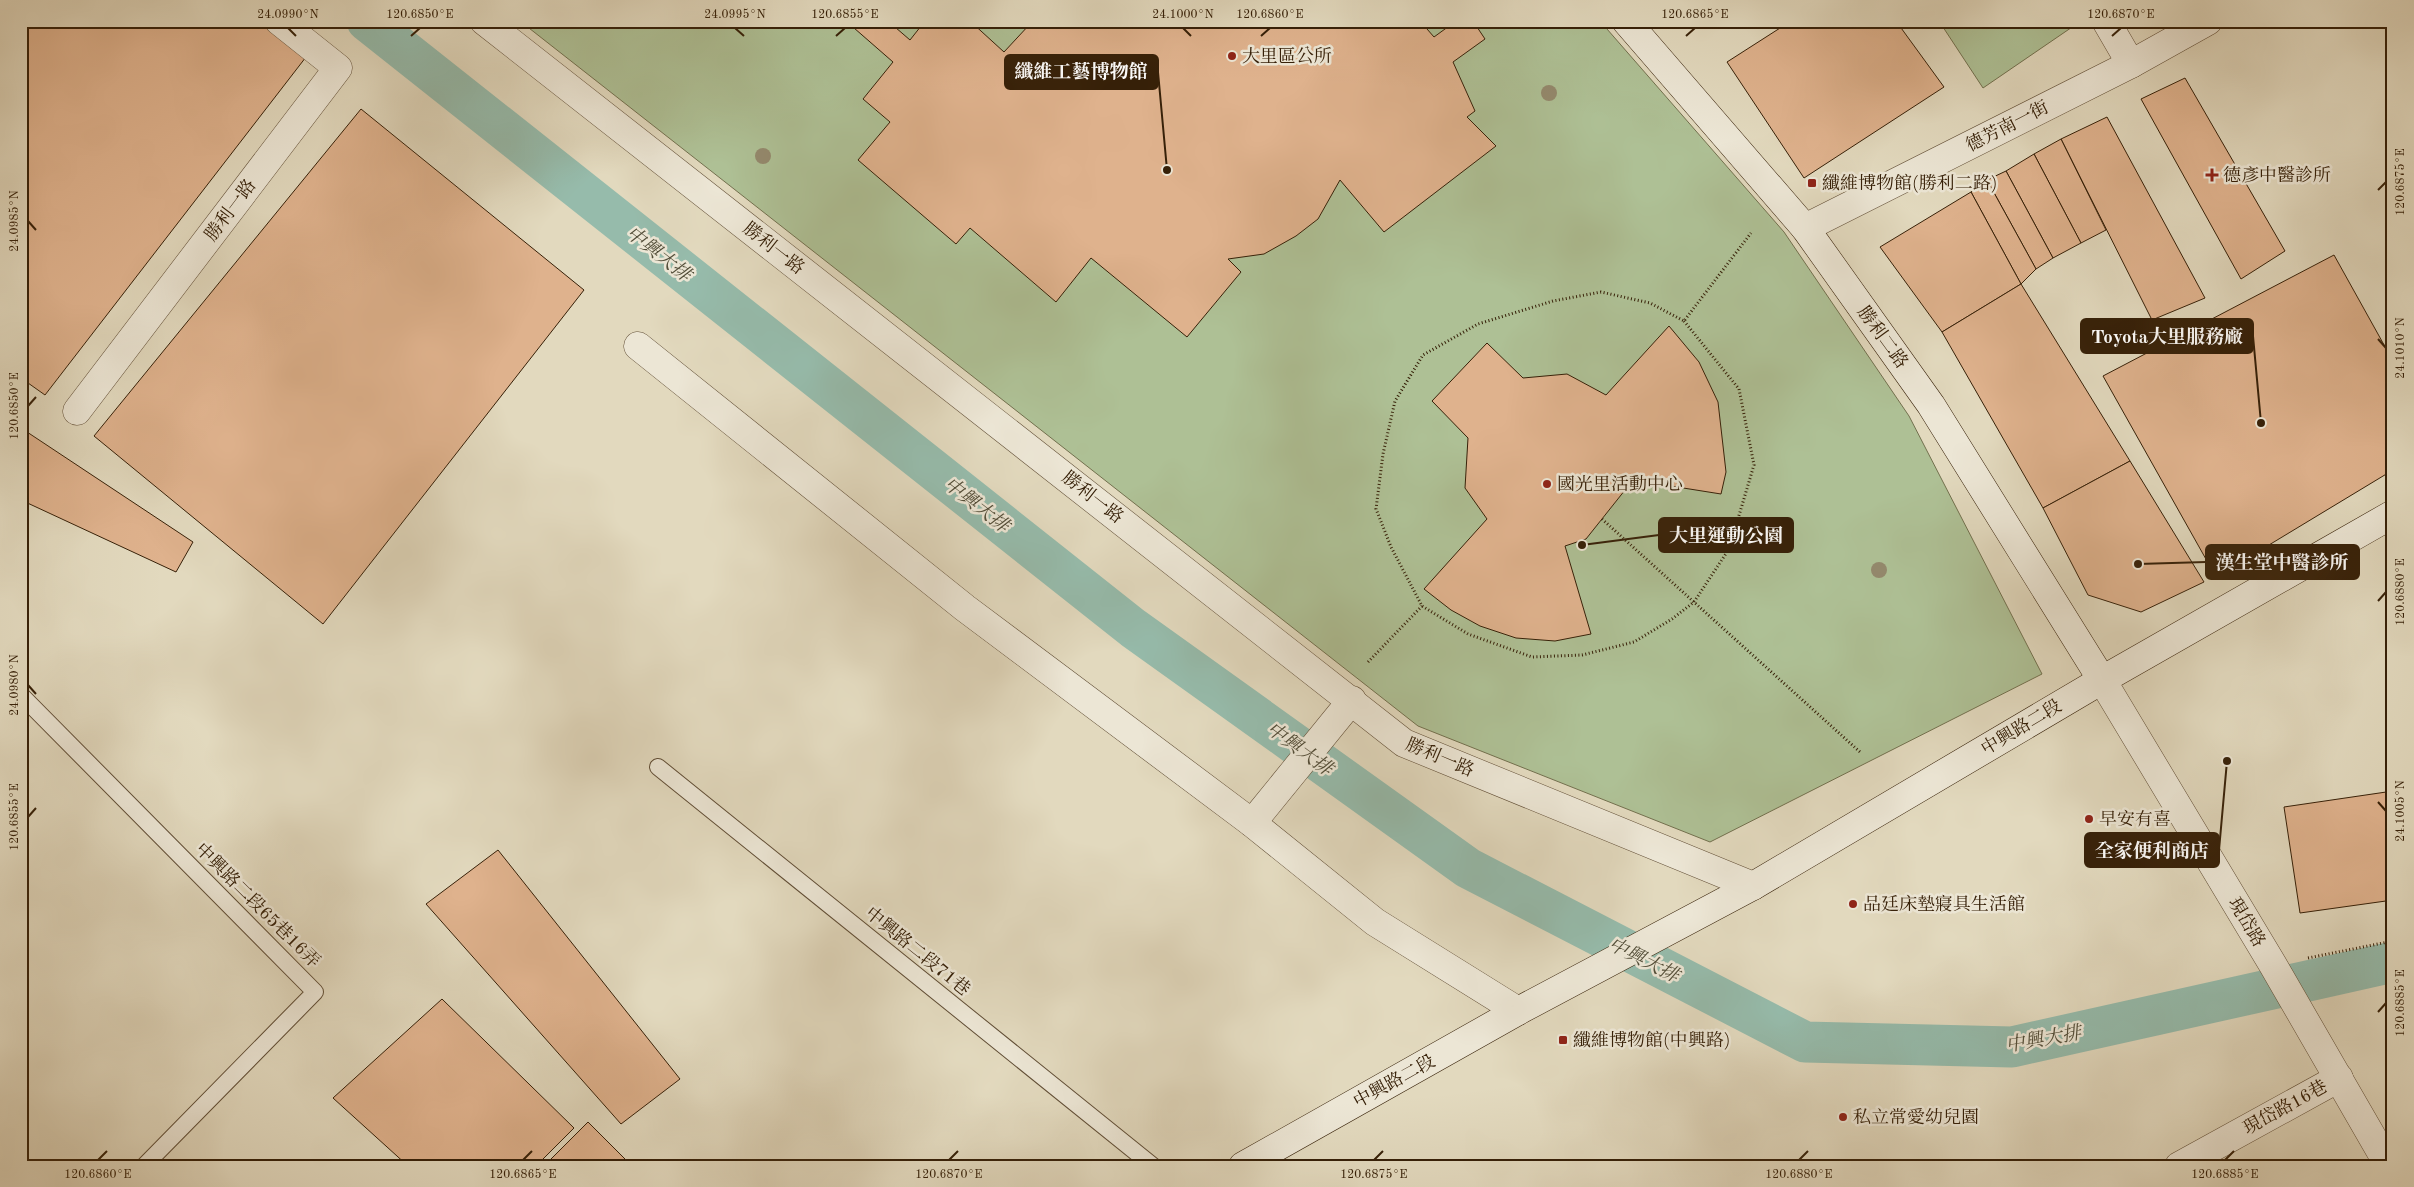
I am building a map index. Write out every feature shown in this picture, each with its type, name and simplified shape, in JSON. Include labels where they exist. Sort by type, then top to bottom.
[{"type":"street","name":"勝利一路","points":[[77,411],[338,68],[279,21]]},
{"type":"street","name":"勝利一路","points":[[484,21],[1352,700],[1404,743],[1753,886]]},
{"type":"street","name":"勝利二路","points":[[1626,21],[1805,228],[1931,405],[2102,680]]},
{"type":"street","points":[[2106,21],[2131,64]]},
{"type":"street","name":"德芳南一街","points":[[1805,228],[2131,64],[2208,21]]},
{"type":"street","points":[[638,346],[965,608],[1252,823],[1375,922],[1518,1011]]},
{"type":"street","name":"中興路二段","points":[[1243,1166],[1518,1011],[1753,886],[2102,680],[2393,514]]},
{"type":"street","name":"現岱路","points":[[2102,680],[2273,965],[2389,1166]]},
{"type":"street","points":[[1252,823],[1352,700]]},
{"type":"street","name":"現岱路16巷","points":[[2179,1166],[2339,1078]]},
{"type":"lane","name":"中興路二段65巷16弄","points":[[21,695],[316,992],[144,1166]]},
{"type":"lane","name":"中興路二段71巷","points":[[658,767],[1153,1166]]},
{"type":"path","points":[[1684,321],[1751,233]]},
{"type":"path","points":[[1601,292],[1650,303],[1684,321],[1739,389],[1754,465],[1728,549],[1694,602],[1672,619],[1634,642],[1582,655],[1532,657],[1468,634],[1422,606],[1391,547],[1376,509],[1383,454],[1395,401],[1423,354],[1478,324],[1553,301],[1601,292]]},
{"type":"path","points":[[1602,519],[1860,752]]},
{"type":"path","points":[[1368,662],[1422,606]]},
{"type":"path","points":[[2273,965],[2393,940]]},
{"type":"green space","points":[[520,21],[1600,21],[1784,232],[1909,416],[2042,674],[1710,842],[1418,726]]},
{"type":"green space","points":[[1939,21],[2081,21],[1983,88]]},
{"type":"building","points":[[21,21],[261,21],[306,57],[45,395],[21,378]]},
{"type":"building","points":[[846,21],[888,21],[910,40],[925,21],[970,21],[1004,52],[1030,24],[1027,21],[1420,21],[1434,37],[1456,21],[1473,21],[1485,39],[1453,62],[1475,111],[1467,117],[1496,146],[1384,232],[1340,180],[1318,219],[1296,236],[1264,254],[1228,259],[1241,272],[1187,337],[1091,258],[1056,302],[970,228],[956,244],[858,160],[890,122],[863,99],[893,62]]},
{"type":"building","points":[[1791,21],[1896,21],[1944,87],[1804,178],[1727,62]]},
{"type":"building","name":"德彥中醫診所","points":[[2185,78],[2285,251],[2241,279],[2141,99]]},
{"type":"building","points":[[361,109],[584,290],[323,624],[94,436]]},
{"type":"building","points":[[2107,117],[2205,298],[2152,320],[2061,139]]},
{"type":"building","points":[[2061,139],[2106,230],[2081,243],[2034,154]]},
{"type":"building","points":[[2034,154],[2081,243],[2053,258],[2006,171]]},
{"type":"building","points":[[2006,171],[2053,258],[2036,269],[1987,180]]},
{"type":"building","points":[[1987,180],[2036,269],[2021,284],[1971,192]]},
{"type":"building","points":[[1971,192],[2021,284],[1942,332],[1880,247]]},
{"type":"building","points":[[2334,255],[2393,361],[2393,470],[2216,577],[2103,376]]},
{"type":"building","points":[[2021,284],[2130,461],[2043,508],[1942,332]]},
{"type":"building","name":"國光里活動中心","points":[[1669,326],[1699,362],[1718,402],[1726,472],[1721,494],[1633,480],[1586,539],[1565,546],[1591,634],[1555,641],[1516,638],[1480,626],[1451,610],[1424,589],[1487,519],[1465,488],[1468,438],[1432,401],[1487,343],[1523,378],[1567,374],[1606,395]]},
{"type":"building","points":[[21,428],[193,542],[176,572],[21,500]]},
{"type":"building","points":[[2130,461],[2204,582],[2141,612],[2088,595],[2043,508]]},
{"type":"building","points":[[2393,791],[2393,900],[2300,913],[2284,807]]},
{"type":"building","points":[[498,850],[680,1079],[621,1124],[426,904]]},
{"type":"building","points":[[442,999],[574,1128],[536,1166],[408,1166],[333,1098]]},
{"type":"building","points":[[588,1122],[632,1166],[544,1166]]},
{"type":"waterway","name":"中興大排","points":[[367,21],[1133,628],[1468,868],[1805,1042],[2012,1047],[2393,962]]},
{"type":"place","name":"大里區公所","points":[[1232,56]]},
{"type":"place","name":"纖維工藝博物館","points":[[1167,170]]},
{"type":"place","name":"德彥中醫診所","points":[[2212,175]]},
{"type":"place","name":"纖維博物館(勝利二路)","points":[[1812,183]]},
{"type":"place","name":"Toyota大里服務廠","points":[[2261,423]]},
{"type":"place","name":"國光里活動中心","points":[[1547,484]]},
{"type":"place","name":"大里運動公園","points":[[1582,545]]},
{"type":"place","name":"漢生堂中醫診所","points":[[2138,564]]},
{"type":"place","name":"全家便利商店","points":[[2227,761]]},
{"type":"place","name":"早安有喜","points":[[2089,819]]},
{"type":"place","name":"品廷床墊寢具生活館","points":[[1853,904]]},
{"type":"place","name":"纖維博物館(中興路)","points":[[1563,1040]]},
{"type":"place","name":"私立常愛幼兒園","points":[[1843,1117]]}]
